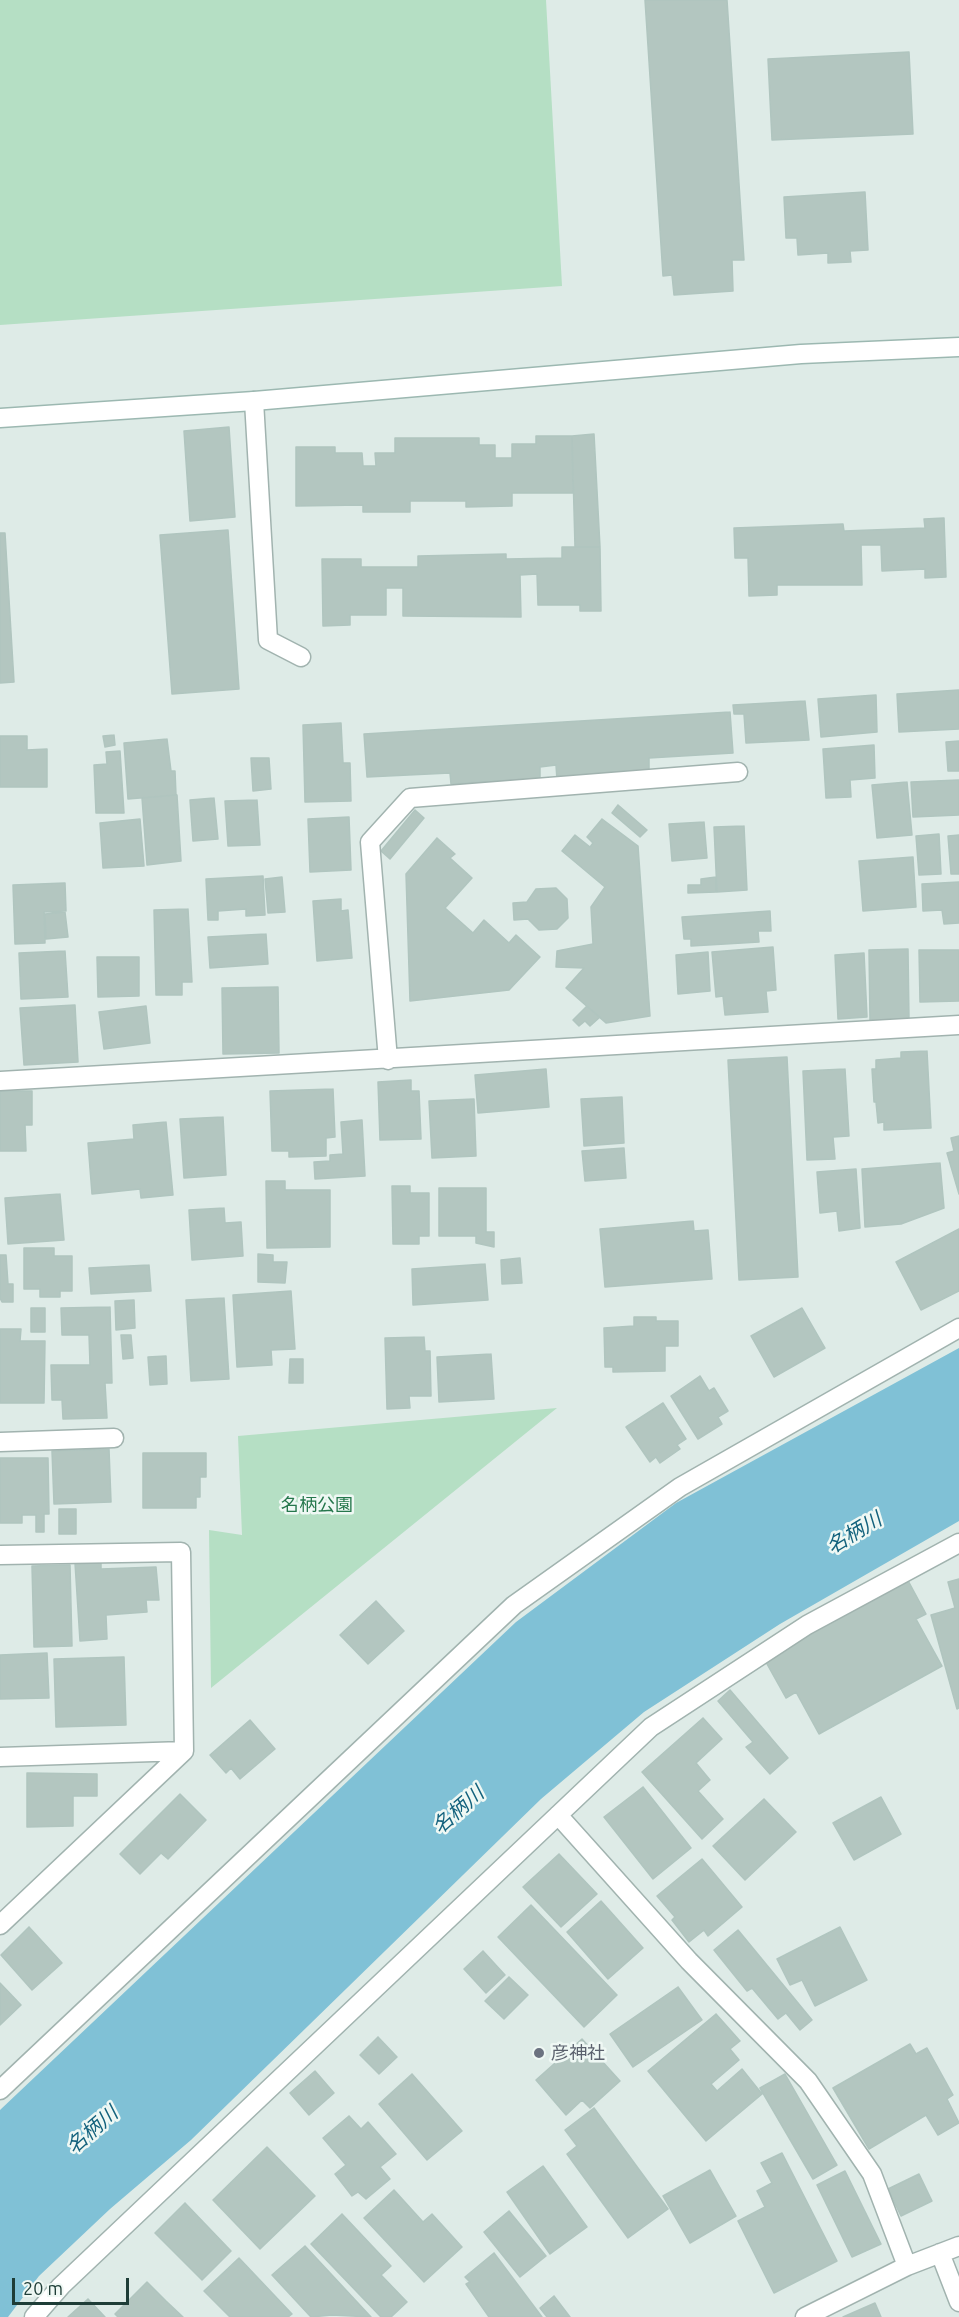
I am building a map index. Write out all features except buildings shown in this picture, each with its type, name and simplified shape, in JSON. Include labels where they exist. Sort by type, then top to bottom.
[{"type":"street","points":[[0,418],[254,401],[801,354],[959,347]]},
{"type":"street","points":[[254,401],[268,640],[301,657]]},
{"type":"street","points":[[388,1060],[370,842],[410,798],[738,772]]},
{"type":"street","points":[[0,1081],[959,1025]]},
{"type":"street","points":[[0,2090],[514,1605],[680,1487],[959,1328]]},
{"type":"street","points":[[0,1442],[114,1438]]},
{"type":"street","points":[[34,2317],[70,2277],[651,1727],[807,1625],[959,1543]]},
{"type":"street","points":[[0,1555],[181,1552],[183,1751],[0,1925]]},
{"type":"street","points":[[0,1756],[183,1751]]},
{"type":"street","points":[[558,1815],[689,1961],[808,2081],[872,2174],[907,2266]]},
{"type":"street","points":[[805,2317],[907,2266],[959,2246]]},
{"type":"street","points":[[940,2253],[959,2302]]},
{"type":"green space","points":[[0,0],[546,0],[562,286],[0,325]]},
{"type":"green space","name":"名柄公園","points":[[557,1408],[211,1688],[209,1530],[242,1535],[238,1436]]},
{"type":"water","name":"名柄川","points":[[959,1348],[959,1521],[780,1624],[644,1712],[541,1799],[191,2140],[110,2209],[39,2276],[8,2317],[0,2317],[0,2110],[516,1622],[676,1503]]},
{"type":"place","name":"彦神社","points":[[539,2053]]}]
